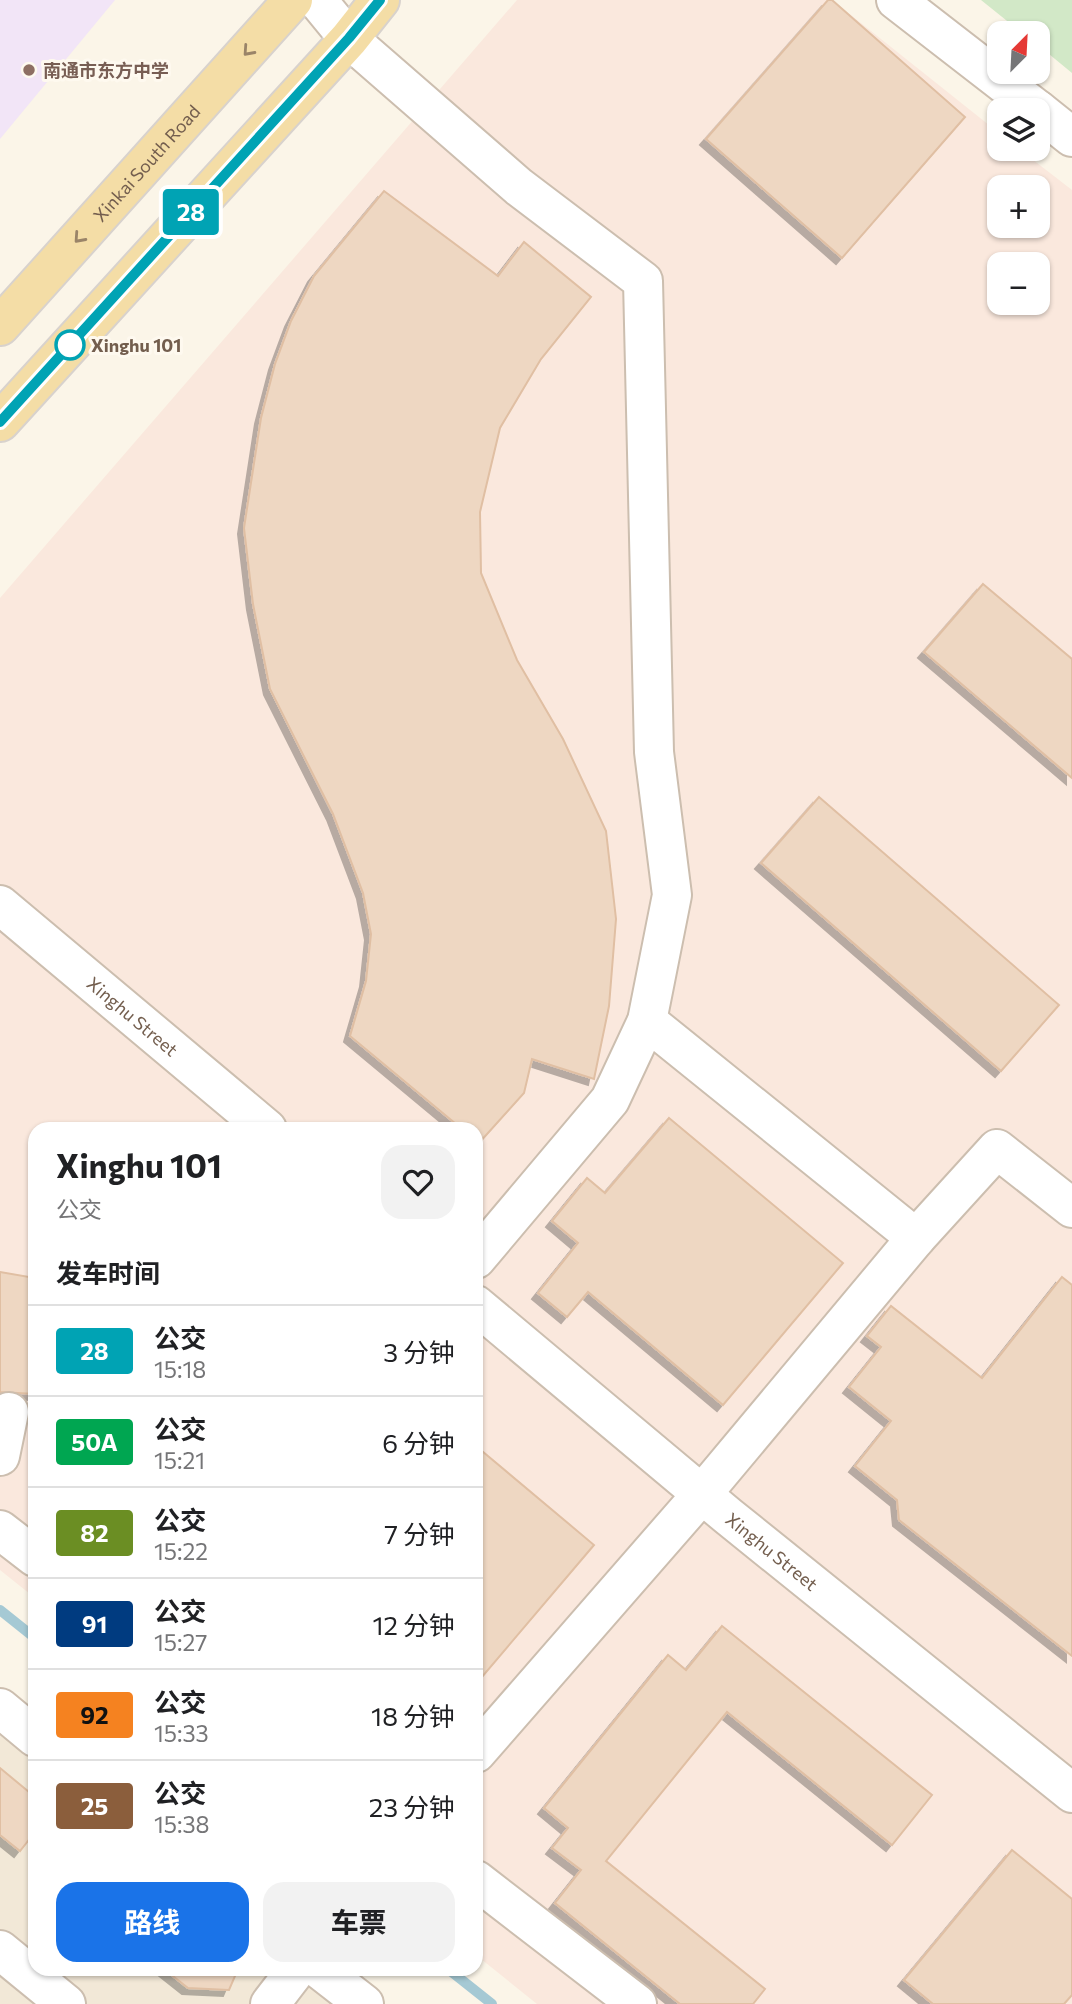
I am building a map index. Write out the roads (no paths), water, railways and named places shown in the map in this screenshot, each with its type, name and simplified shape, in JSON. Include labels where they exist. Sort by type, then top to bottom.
[{"type":"main road","name":"Xinkai South Road","points":[[0,326],[293,0]]},
{"type":"main road","points":[[0,422],[349,38],[380,0]]},
{"type":"street","points":[[317,0],[349,38],[519,187],[643,281],[654,752],[672,895],[647,1021],[610,1100],[483,1251]]},
{"type":"street","points":[[896,0],[1023,98]]},
{"type":"street","points":[[1050,120],[1072,137]]},
{"type":"street","name":"Xinghu Street","points":[[0,905],[259,1122]]},
{"type":"street","points":[[647,1021],[916,1238]]},
{"type":"street","points":[[483,1745],[702,1494],[916,1238],[997,1149],[1072,1208]]},
{"type":"street","name":"Xinghu Street","points":[[483,1311],[702,1494],[1072,1793]]},
{"type":"street","points":[[0,1456],[9,1412]]},
{"type":"street","points":[[0,1530],[28,1552]]},
{"type":"street","points":[[0,1708],[28,1731]]},
{"type":"street","points":[[483,1885],[637,2004]]},
{"type":"street","points":[[0,1950],[28,1973]]},
{"type":"street","points":[[32,1976],[66,2004]]},
{"type":"street","points":[[270,2004],[292,1976]]},
{"type":"street","points":[[328,1976],[364,2004]]},
{"type":"waterway","points":[[0,1610],[28,1632]]},
{"type":"waterway","points":[[457,1976],[492,2004]]},
{"type":"place","name":"南通市东方中学","points":[[29,70]]},
{"type":"place","name":"Xinghu 101","points":[[70,345]]}]
